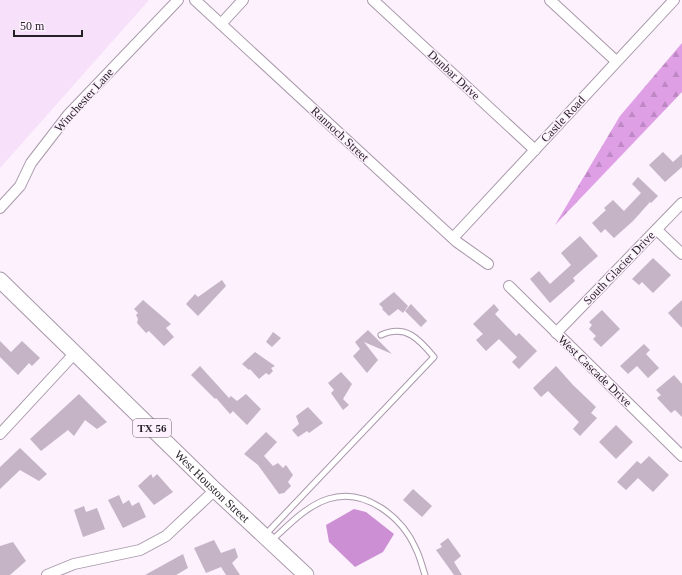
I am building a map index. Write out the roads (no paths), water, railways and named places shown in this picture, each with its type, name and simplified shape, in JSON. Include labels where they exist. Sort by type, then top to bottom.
[{"type":"main road","name":"West Houston Street","points":[[0,280],[215,490],[306,575]]},
{"type":"street","name":"Winchester Lane","points":[[0,208],[20,186],[31,163],[68,115],[178,0]]},
{"type":"street","name":"Rannoch Street","points":[[195,0],[453,238],[488,264]]},
{"type":"street","points":[[221,24],[243,0]]},
{"type":"street","name":"Dunbar Drive","points":[[373,0],[535,150]]},
{"type":"street","points":[[550,0],[616,61]]},
{"type":"street","name":"Castle Road","points":[[453,238],[674,0]]},
{"type":"street","name":"South Glacier Drive","points":[[556,333],[682,203]]},
{"type":"street","points":[[657,230],[682,254]]},
{"type":"street","name":"West Cascade Drive","points":[[508,286],[682,456]]},
{"type":"street","points":[[0,434],[76,353]]},
{"type":"street","points":[[47,575],[74,564],[140,550],[166,536],[215,490]]},
{"type":"lane","points":[[267,539],[434,357],[425,346],[412,335],[390,330],[381,335]]},
{"type":"lane","points":[[267,539],[313,506],[328,499],[346,496],[366,500],[386,509],[406,532],[416,549],[425,575]]}]
